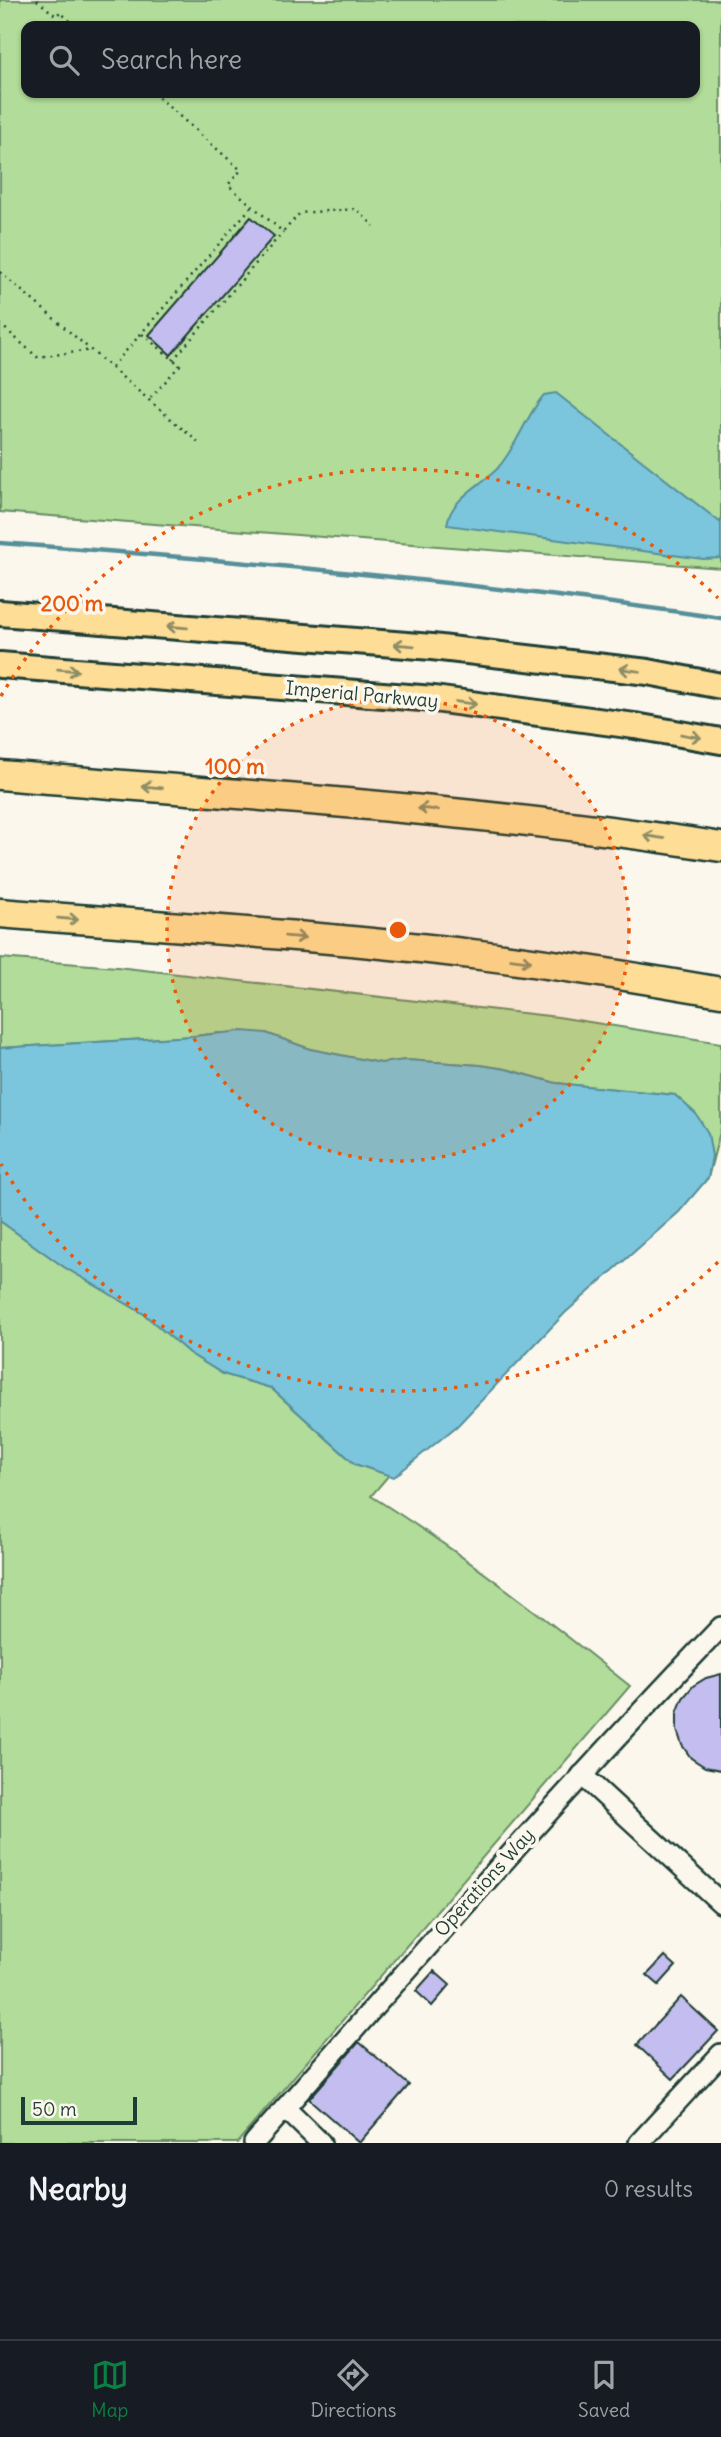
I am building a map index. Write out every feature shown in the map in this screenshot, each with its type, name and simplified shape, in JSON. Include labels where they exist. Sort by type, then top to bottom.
[{"type":"highway","points":[[0,775],[467,813],[598,828],[721,847]]},
{"type":"highway","points":[[0,913],[478,954],[721,992]]},
{"type":"main road","points":[[0,613],[432,647],[648,672],[721,686]]},
{"type":"main road","name":"Imperial Parkway","points":[[0,665],[434,699],[635,726],[721,741]]},
{"type":"lane","name":"Operations Way","points":[[254,2143],[492,1872],[721,1627]]},
{"type":"lane","points":[[582,1775],[721,1903]]},
{"type":"lane","points":[[639,2143],[721,2054]]},
{"type":"lane","points":[[285,2108],[321,2143]]},
{"type":"path","points":[[37,0],[56,16],[60,12],[70,21]]},
{"type":"path","points":[[159,98],[241,170],[228,185],[283,232]]},
{"type":"path","points":[[111,368],[252,206]]},
{"type":"path","points":[[173,360],[300,213],[356,209],[374,226]]},
{"type":"path","points":[[0,272],[200,444]]},
{"type":"path","points":[[0,324],[37,357],[92,351]]},
{"type":"path","points":[[142,334],[180,365],[149,400]]},
{"type":"green space","points":[[0,0],[721,0],[721,568],[0,512]]},
{"type":"green space","points":[[0,958],[117,967],[558,1017],[721,1043],[721,1128],[708,1178],[712,1156],[675,1095],[556,1083],[480,1065],[406,1060],[381,1063],[310,1049],[266,1033],[219,1033],[0,1048]]},
{"type":"green space","points":[[0,1221],[64,1267],[144,1314],[189,1353],[223,1374],[271,1388],[355,1464],[389,1475],[371,1496],[471,1564],[630,1686],[237,2143],[0,2143]]},
{"type":"water","points":[[556,393],[721,523],[721,558],[703,559],[447,525],[449,516],[460,500],[504,460],[544,395]]},
{"type":"water","points":[[242,1031],[266,1033],[310,1049],[381,1063],[406,1060],[480,1065],[556,1083],[675,1095],[696,1114],[708,1133],[712,1156],[708,1178],[679,1212],[565,1313],[457,1426],[394,1477],[355,1464],[271,1388],[223,1374],[189,1353],[144,1314],[64,1267],[0,1221],[0,1048]]},
{"type":"building","points":[[251,217],[274,236],[171,355],[149,335]]},
{"type":"building","points":[[721,1674],[721,1770],[705,1767],[691,1758],[682,1745],[677,1730],[677,1713],[683,1698],[693,1686],[706,1678]]},
{"type":"building","points":[[665,1956],[676,1966],[659,1985],[647,1975]]},
{"type":"building","points":[[434,1971],[450,1985],[432,2006],[416,1991]]},
{"type":"building","points":[[681,1997],[718,2031],[673,2079],[637,2045]]},
{"type":"building","points":[[359,2042],[409,2085],[359,2143],[309,2099]]},
{"type":"waterway","points":[[0,543],[361,574],[721,618]]}]
